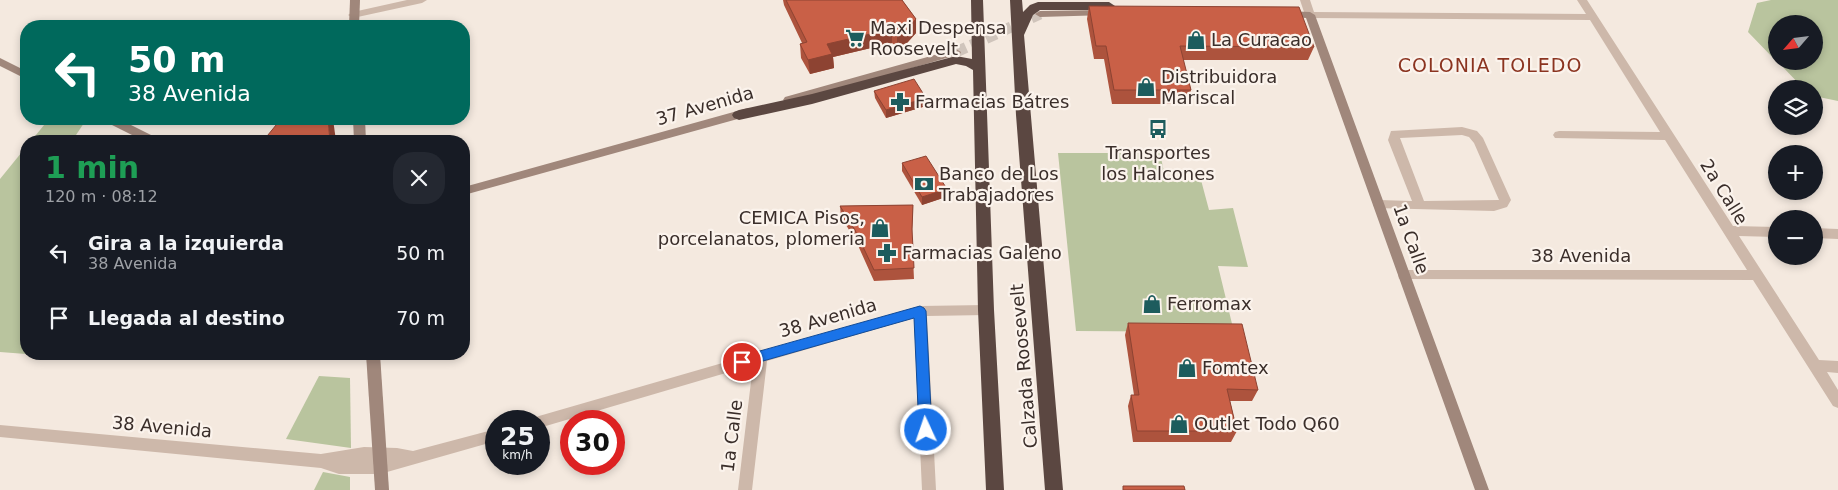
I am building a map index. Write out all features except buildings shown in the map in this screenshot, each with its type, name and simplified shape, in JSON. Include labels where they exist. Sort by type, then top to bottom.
[{"type":"highway","name":"Calzada Roosevelt","points":[[977,0],[986,310],[995,490]]},
{"type":"highway","name":"Calzada Roosevelt","points":[[1016,0],[1026,154],[1054,490]]},
{"type":"highway","points":[[1019,39],[1028,13],[1032,8],[1038,6],[1124,6]]},
{"type":"highway","points":[[739,115],[812,99],[956,60],[968,62],[980,69]]},
{"type":"street","points":[[353,20],[355,0]]},
{"type":"street","points":[[353,15],[422,0]]},
{"type":"street","name":"1a Calle","points":[[1305,0],[1482,490]]},
{"type":"street","name":"2a Calle","points":[[1582,0],[1838,402]]},
{"type":"street","points":[[1040,14],[1113,13]]},
{"type":"street","points":[[1271,14],[1593,17]]},
{"type":"street","name":"37 Avenida","points":[[470,189],[739,115],[956,52]]},
{"type":"street","points":[[0,62],[20,72]]},
{"type":"street","points":[[122,125],[142,135]]},
{"type":"street","points":[[1379,206],[1494,206],[1503,204],[1505,200],[1479,141],[1473,134],[1462,132],[1395,134],[1394,140],[1420,205]]},
{"type":"street","points":[[1559,135],[1668,136]]},
{"type":"street","points":[[1728,231],[1768,232]]},
{"type":"street","points":[[1823,233],[1838,234]]},
{"type":"street","name":"38 Avenida","points":[[1404,275],[1757,275]]},
{"type":"street","name":"38 Avenida","points":[[550,419],[920,311],[986,310]]},
{"type":"street","points":[[920,311],[929,490]]},
{"type":"street","name":"1a Calle","points":[[745,490],[761,356]]},
{"type":"street","points":[[373,360],[382,490]]},
{"type":"street","points":[[1815,366],[1838,367]]},
{"type":"street","name":"38 Avenida","points":[[0,431],[321,461],[340,467],[430,454],[485,438]]},
{"type":"green space","points":[[1771,0],[1838,0],[1838,101],[1823,98],[1823,80],[1795,80],[1786,70],[1823,70],[1823,15],[1768,15],[1768,53],[1748,32],[1757,3]]},
{"type":"green space","points":[[44,125],[83,125],[76,135],[36,135]]},
{"type":"green space","points":[[1058,153],[1160,153],[1166,182],[1201,180],[1209,210],[1233,208],[1248,267],[1218,266],[1234,332],[1076,331]]},
{"type":"green space","points":[[20,154],[20,354],[0,352],[0,179]]},
{"type":"green space","points":[[319,376],[350,378],[351,448],[286,439]]},
{"type":"green space","points":[[323,472],[350,477],[350,490],[314,490]]},
{"type":"tunnel","points":[[956,52],[1040,14]]},
{"type":"place","name":"Maxi Despensa Roosevelt","points":[[855,38]]},
{"type":"place","name":"La Curacao","points":[[1196,40]]},
{"type":"place","name":"Distribuidora Mariscal","points":[[1146,87]]},
{"type":"place","name":"Farmacias Bátres","points":[[900,102]]},
{"type":"place","name":"Transportes los Halcones","points":[[1158,129]]},
{"type":"place","name":"Banco de Los Trabajadores","points":[[924,184]]},
{"type":"place","name":"CEMICA Pisos, porcelanatos, plomeria","points":[[880,228]]},
{"type":"place","name":"Farmacias Galeno","points":[[887,253]]},
{"type":"place","name":"Ferromax","points":[[1152,304]]},
{"type":"place","name":"Fomtex","points":[[1187,368]]},
{"type":"place","name":"Outlet Todo Q60","points":[[1179,424]]},
{"type":"district","name":"COLONIA TOLEDO","points":[[1490,65]]},
{"type":"route","points":[[742,362],[920,311],[926,430]]}]
